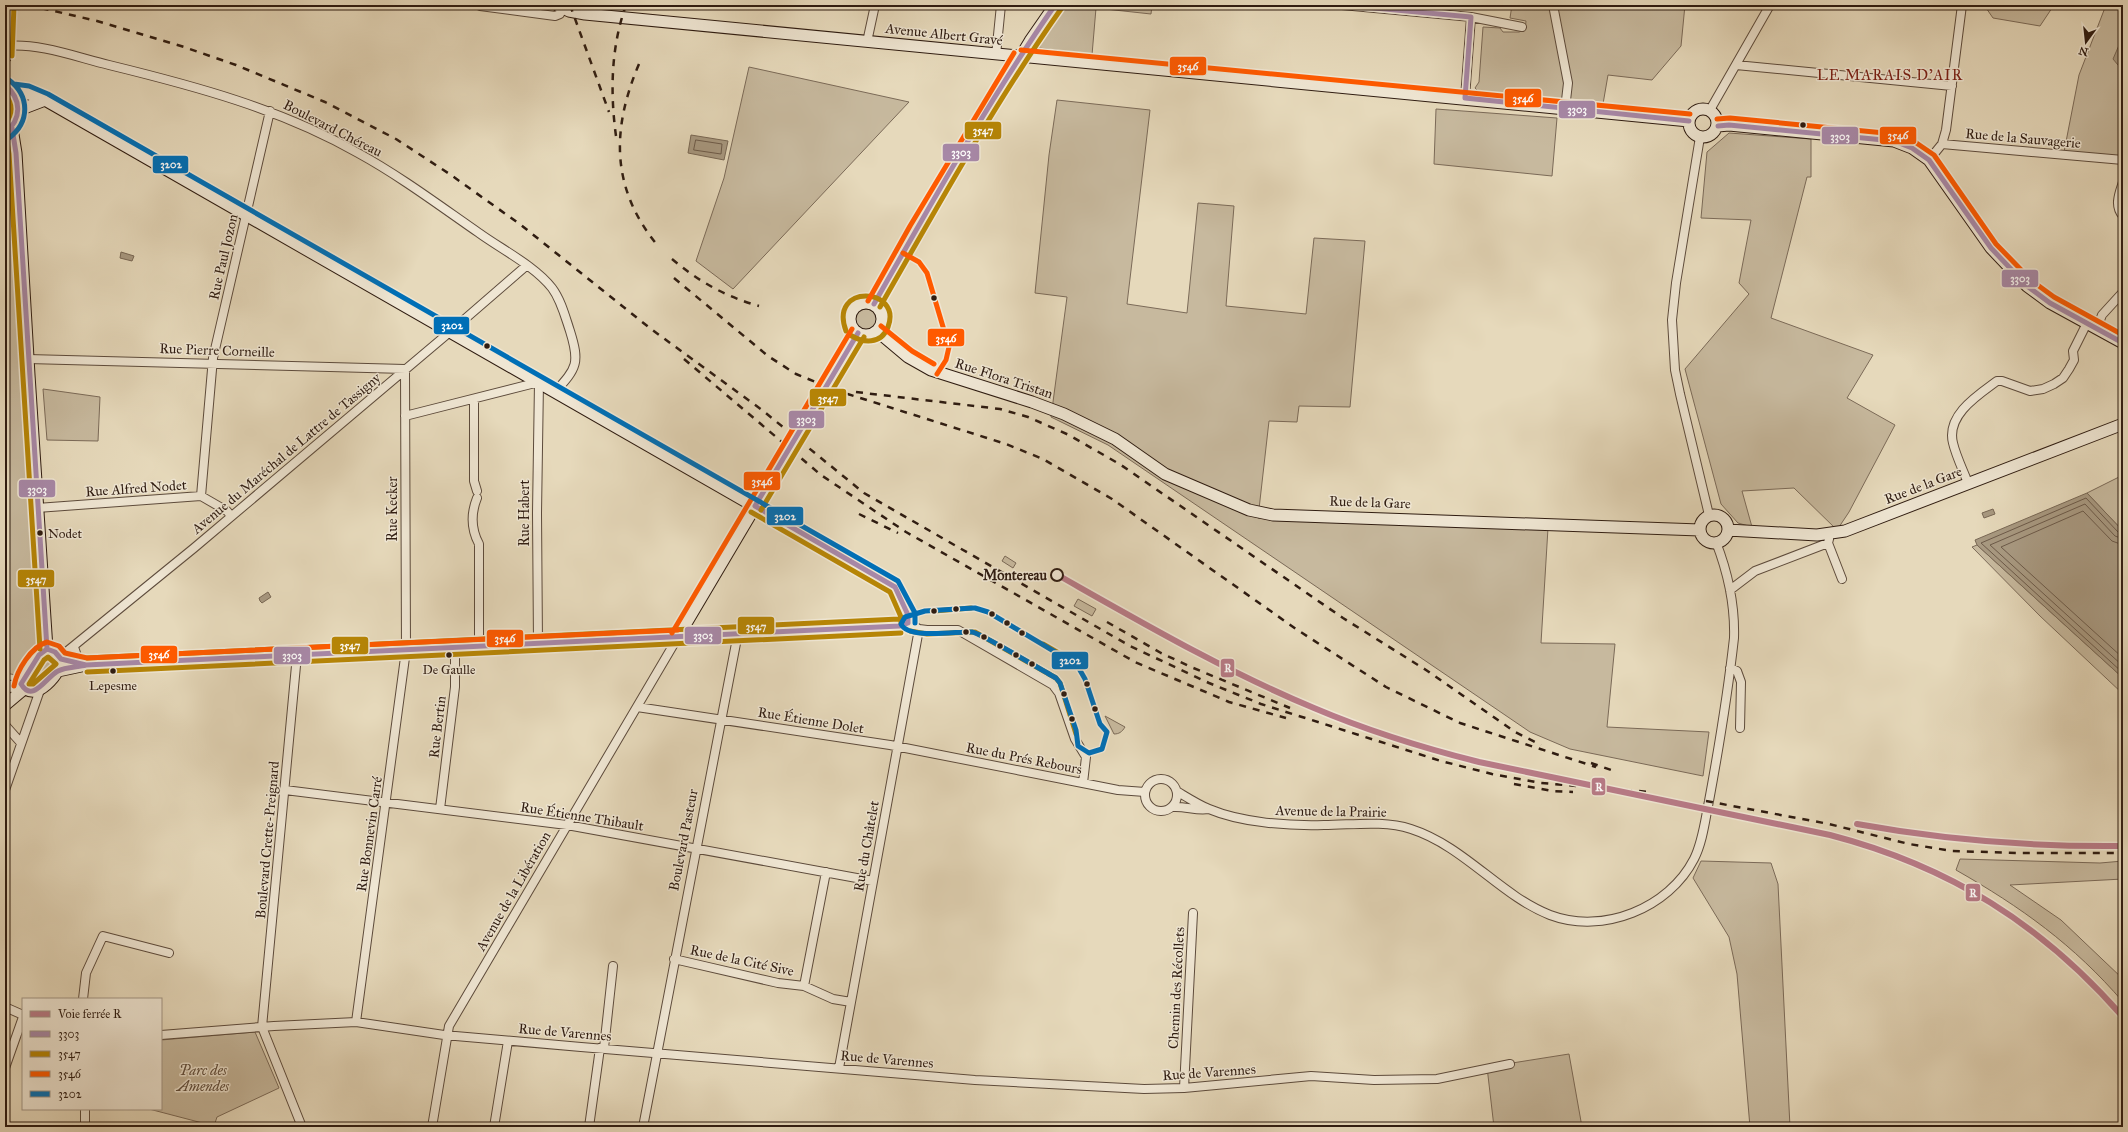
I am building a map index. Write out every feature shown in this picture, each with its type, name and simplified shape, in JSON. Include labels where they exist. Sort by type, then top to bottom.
[{"type":"main road","points":[[6,51],[7,5]]},
{"type":"main road","points":[[874,304],[916,230],[1020,57],[1055,5]]},
{"type":"main road","name":"Avenue Albert Gravé","points":[[560,7],[585,14],[1020,57],[1465,98],[1689,121]]},
{"type":"main road","points":[[5,686],[23,688],[30,692],[40,690],[58,671],[86,665],[900,626],[908,623],[908,615],[895,587],[451,331],[44,100],[9,88]]},
{"type":"main road","points":[[9,88],[16,97],[19,110]]},
{"type":"main road","points":[[44,100],[19,110],[8,130],[16,141],[15,162],[47,649]]},
{"type":"main road","points":[[1697,110],[1710,110],[1716,116],[1718,126],[1713,133],[1700,137],[1691,129],[1689,121],[1697,110]]},
{"type":"main road","points":[[1718,126],[1729,125],[1894,141],[1912,148],[1929,160],[1991,248],[2014,274],[2050,303],[2123,343]]},
{"type":"main road","points":[[5,146],[15,162]]},
{"type":"main road","points":[[863,303],[874,304],[878,308],[882,317],[882,322],[877,331],[868,335],[858,333],[853,329],[850,319],[853,308],[863,303]]},
{"type":"main road","name":"Rue Flora Tristan","points":[[877,331],[908,357],[931,370],[1032,402],[1064,414]]},
{"type":"main road","points":[[678,637],[858,333]]},
{"type":"main road","name":"Rue de la Gare","points":[[1064,414],[1115,439],[1166,474],[1249,510],[1273,515],[1700,530]]},
{"type":"main road","name":"Rue de la Gare","points":[[1728,530],[1829,538],[2123,424]]},
{"type":"main road","points":[[1709,515],[1720,516],[1727,524],[1728,530],[1724,538],[1716,542],[1707,541],[1700,530],[1700,524],[1709,515]]},
{"type":"main road","points":[[47,649],[55,652],[60,658],[86,665]]},
{"type":"main road","points":[[23,688],[22,681],[39,655],[47,649]]},
{"type":"main road","points":[[58,671],[60,658]]},
{"type":"main road","points":[[5,705],[23,688]]},
{"type":"street","points":[[236,5],[248,5]]},
{"type":"street","points":[[867,42],[875,5]]},
{"type":"street","points":[[996,54],[1002,5]]},
{"type":"street","points":[[1342,5],[1471,17],[1522,27]]},
{"type":"street","points":[[1553,5],[1568,83],[1565,109]]},
{"type":"street","points":[[1710,110],[1770,5]]},
{"type":"street","points":[[1929,160],[1942,144],[1952,86],[1962,5]]},
{"type":"street","points":[[480,6],[555,16],[560,14],[560,7]]},
{"type":"street","points":[[1465,98],[1471,17]]},
{"type":"street","name":"Boulevard Chéreau","points":[[6,51],[25,45],[196,87],[270,111],[358,152],[396,176],[526,266],[551,286],[558,297],[575,348],[574,368],[555,392]]},
{"type":"street","points":[[1736,65],[1952,86]]},
{"type":"street","name":"Rue Paul Jozon","points":[[201,496],[213,363],[270,111]]},
{"type":"street","points":[[1700,137],[1676,282],[1672,320],[1675,370],[1709,515]]},
{"type":"street","name":"Rue de la Sauvagerie","points":[[1942,144],[2123,160]]},
{"type":"street","points":[[2123,182],[2117,205],[2123,216]]},
{"type":"street","name":"Avenue du Maréchal de Lattre de Tassigny","points":[[60,658],[451,331],[526,266]]},
{"type":"street","points":[[2097,328],[2102,315],[2123,292]]},
{"type":"street","points":[[1968,483],[1952,442],[1952,431],[1958,415],[1970,402],[1996,381],[2002,380],[2030,391],[2043,389],[2064,378],[2074,360],[2073,351],[2087,323]]},
{"type":"street","name":"Rue Pierre Corneille","points":[[28,358],[405,369]]},
{"type":"street","name":"Rue Kecker","points":[[405,369],[406,650]]},
{"type":"street","points":[[405,416],[474,400],[539,382]]},
{"type":"street","name":"Rue Habert","points":[[538,644],[537,514],[539,382]]},
{"type":"street","points":[[474,400],[474,481],[477,494],[472,510],[474,534],[479,544],[478,646]]},
{"type":"street","name":"Rue Alfred Nodet","points":[[37,508],[201,496],[227,511],[231,516]]},
{"type":"street","points":[[1730,590],[1755,571],[1829,538],[1842,579]]},
{"type":"street","name":"Avenue de la Prairie","points":[[1178,792],[1208,809],[1258,821],[1286,825],[1365,824],[1406,828],[1435,839],[1534,908],[1566,920],[1595,920],[1628,915],[1644,908],[1669,891],[1683,876],[1694,860],[1699,846],[1713,777],[1730,668],[1734,624],[1730,590],[1716,542]]},
{"type":"street","points":[[908,623],[919,629],[958,630],[1053,685],[1059,693],[1075,739],[1086,757],[1083,783]]},
{"type":"street","name":"Rue du Châtelet","points":[[838,1068],[919,629]]},
{"type":"street","name":"Boulevard Pasteur","points":[[656,1052],[738,633]]},
{"type":"street","name":"Avenue de la Libération","points":[[432,1127],[449,1026],[678,637]]},
{"type":"street","points":[[74,647],[77,656],[86,665]]},
{"type":"street","name":"Rue Bertin","points":[[440,809],[455,687],[455,648]]},
{"type":"street","name":"Rue Bonnevin Carré","points":[[356,1022],[406,650]]},
{"type":"street","name":"Boulevard Crette-Preignard","points":[[262,1027],[297,655]]},
{"type":"street","points":[[1730,668],[1737,671],[1741,682],[1740,728]]},
{"type":"street","points":[[5,790],[40,690]]},
{"type":"street","name":"Rue Étienne Dolet","points":[[637,707],[897,747]]},
{"type":"street","points":[[5,725],[21,743]]},
{"type":"street","name":"Rue du Prés Rebours","points":[[897,747],[1118,790],[1145,792]]},
{"type":"street","points":[[1163,779],[1173,783],[1178,792],[1178,798],[1173,807],[1164,811],[1152,809],[1145,798],[1145,792],[1153,781],[1163,779]]},
{"type":"street","name":"Rue Étienne Thibault","points":[[285,790],[567,825],[873,881]]},
{"type":"street","name":"Avenue de la Prairie","points":[[1173,807],[1185,806],[1202,810],[1208,809]]},
{"type":"street","name":"Rue de la Cité Sive","points":[[804,986],[826,872]]},
{"type":"street","name":"Chemin des Récollets","points":[[1184,1088],[1193,913]]},
{"type":"street","points":[[83,998],[86,973],[103,936],[169,953]]},
{"type":"street","name":"Rue de la Cité Sive","points":[[674,959],[778,983],[804,986],[833,999],[851,1002]]},
{"type":"street","points":[[589,1127],[602,1048],[613,966]]},
{"type":"street","points":[[5,1006],[22,1015]]},
{"type":"street","points":[[5,1068],[22,1019]]},
{"type":"street","name":"Rue de Varennes","points":[[162,1035],[262,1027],[356,1022],[448,1035],[508,1041],[1034,1084],[1184,1088],[1311,1076],[1374,1080],[1437,1079],[1510,1064]]},
{"type":"street","points":[[262,1027],[302,1127]]},
{"type":"street","points":[[494,1127],[508,1041]]},
{"type":"street","points":[[643,1127],[656,1052]]},
{"type":"street","points":[[85,1110],[85,1127]]},
{"type":"green space","points":[[1067,5],[1152,5],[1151,14],[1096,8],[1092,55],[1039,48],[1047,30]]},
{"type":"green space","points":[[1512,5],[1685,5],[1681,46],[1652,80],[1608,75],[1603,104],[1478,91],[1475,88],[1479,82],[1483,27],[1500,28],[1503,32],[1519,32],[1525,30],[1526,21],[1510,18]]},
{"type":"green space","points":[[1984,5],[2054,5],[2040,26],[1993,18]]},
{"type":"green space","points":[[2106,5],[2123,5],[2123,158],[2064,152],[2079,75]]},
{"type":"green space","points":[[749,67],[909,102],[733,289],[696,261],[724,178]]},
{"type":"green space","points":[[5,96],[8,99],[11,110],[5,124]]},
{"type":"green space","points":[[1057,100],[1150,110],[1127,304],[1187,313],[1198,203],[1234,206],[1226,306],[1306,314],[1314,238],[1365,241],[1350,407],[1299,406],[1297,422],[1269,421],[1258,518],[1548,528],[1541,643],[1615,644],[1607,727],[1709,732],[1703,776],[1570,749],[1530,732],[1108,445],[1051,417],[1067,297],[1035,293],[1049,155]]},
{"type":"green space","points":[[1436,109],[1557,118],[1552,176],[1434,164]]},
{"type":"green space","points":[[1729,133],[1811,139],[1811,177],[1807,177],[1771,318],[1873,355],[1847,398],[1895,425],[1849,512],[1837,530],[1794,488],[1742,491],[1752,527],[1738,523],[1721,504],[1685,369],[1749,294],[1739,283],[1751,220],[1701,218],[1707,152]]},
{"type":"green space","points":[[10,146],[27,463],[40,636],[22,676],[5,673],[5,147]]},
{"type":"green space","points":[[866,309],[870,310],[876,316],[876,324],[870,330],[866,331],[862,330],[856,324],[855,320],[856,316],[862,310]]},
{"type":"green space","points":[[43,389],[100,397],[98,441],[47,440]]},
{"type":"green space","points":[[2123,475],[2123,531],[2087,493]]},
{"type":"green space","points":[[1977,545],[2123,678],[2123,694],[2040,616],[1972,547]]},
{"type":"green space","points":[[1005,556],[1016,563],[1013,568],[1002,561]]},
{"type":"green space","points":[[1078,599],[1096,609],[1092,616],[1074,606]]},
{"type":"green space","points":[[48,654],[54,657],[56,666],[40,685],[32,688],[27,684],[28,679],[37,664]]},
{"type":"green space","points":[[1105,716],[1125,727],[1117,734],[1114,734]]},
{"type":"green space","points":[[1960,859],[2100,863],[2123,861],[2123,879],[2010,885],[2061,920],[2123,979],[2123,1002],[2104,981],[2046,928],[2003,898],[1956,870]]},
{"type":"green space","points":[[1701,861],[1771,863],[1778,884],[1790,1127],[1750,1127],[1737,974],[1729,937],[1693,878]]},
{"type":"green space","name":"Parc des Amendes","points":[[255,1032],[279,1088],[217,1117],[214,1126],[153,1110],[162,1110],[162,1040]]},
{"type":"green space","points":[[1569,1054],[1582,1127],[1494,1127],[1487,1067]]},
{"type":"water","points":[[2123,36],[2123,71],[2113,59]]},
{"type":"water","points":[[691,135],[728,141],[724,160],[688,153]]},
{"type":"water","points":[[121,252],[134,256],[132,261],[120,258]]},
{"type":"water","points":[[2087,493],[2123,531],[2123,678],[1977,545],[1975,540]]},
{"type":"water","points":[[1993,509],[1995,514],[1984,518],[1982,513]]},
{"type":"water","points":[[268,592],[271,597],[262,603],[259,598]]},
{"type":"railway","points":[[28,5],[97,21],[184,47],[236,65],[325,102],[396,139],[451,175],[521,225],[651,329],[762,410],[864,493],[1130,646],[1209,683],[1261,704],[1441,761],[1492,774],[1541,783],[1650,792]]},
{"type":"railway","points":[[570,5],[609,112]]},
{"type":"railway","points":[[616,136],[613,103],[613,70],[617,37],[626,5]]},
{"type":"railway","points":[[639,64],[630,88],[624,112],[620,136],[620,158],[624,181],[631,203],[643,225],[658,246]]},
{"type":"railway","points":[[672,259],[702,281],[724,293],[759,306]]},
{"type":"railway","points":[[674,278],[768,356],[796,374],[835,390],[1006,444],[1043,459],[1112,499],[1296,629],[1386,687],[1460,723],[1596,767]]},
{"type":"railway","points":[[684,359],[821,475],[906,532],[1135,662],[1229,702],[1286,718]]},
{"type":"railway","points":[[856,392],[1000,409],[1028,417],[1069,435],[1121,465],[1343,618],[1426,670],[1515,732],[1541,745]]},
{"type":"railway","points":[[859,514],[898,533]]},
{"type":"railway","points":[[1107,622],[1161,653],[1290,708]]},
{"type":"railway","points":[[1591,763],[1614,771]]},
{"type":"railway","points":[[1514,784],[1552,791],[1573,792]]},
{"type":"railway","points":[[1706,801],[1829,824],[1909,844],[1952,851],[2019,853],[2123,853]]},
{"type":"rail line","name":"R","points":[[1056,574],[1184,645],[1248,678],[1281,694],[1375,732],[1479,762],[1830,835],[1915,863],[1954,882],[1991,903],[2026,927],[2060,954],[2092,984],[2123,1017]]},
{"type":"rail line","name":"R","points":[[1857,824],[1890,830],[2022,844],[2123,846]]},
{"type":"transit line","name":"3303","points":[[5,56],[7,5]]},
{"type":"transit line","name":"3547","points":[[12,56],[14,5]]},
{"type":"transit line","name":"3303","points":[[874,304],[984,115],[1055,5]]},
{"type":"transit line","name":"3303","points":[[1342,5],[1471,17]]},
{"type":"transit line","name":"3547","points":[[880,307],[990,118],[1061,9]]},
{"type":"transit line","name":"3303","points":[[1465,98],[1471,17]]},
{"type":"transit line","name":"3546","points":[[1021,50],[1690,114]]},
{"type":"transit line","name":"3546","points":[[868,301],[910,226],[1014,53]]},
{"type":"transit line","name":"3202","points":[[9,80],[16,86],[21,94],[25,109],[21,124],[16,132],[9,138]]},
{"type":"transit line","name":"3202","points":[[14,84],[29,86],[48,94],[898,581],[915,613],[915,623]]},
{"type":"transit line","name":"3303","points":[[5,85],[15,96],[18,109],[15,122],[5,133]]},
{"type":"transit line","name":"3547","points":[[5,94],[11,105],[11,113],[5,124]]},
{"type":"transit line","name":"3303","points":[[1465,98],[1689,121]]},
{"type":"transit line","name":"3546","points":[[1717,119],[1730,118],[1895,134],[1915,142],[1934,155],[1996,244],[2032,281],[2054,297],[2123,335]]},
{"type":"transit line","name":"3303","points":[[1718,126],[1729,125],[1894,141],[1912,148],[1929,160],[1991,248],[2027,286],[2050,303],[2123,343]]},
{"type":"transit line","name":"3303","points":[[12,128],[16,153],[47,649]]},
{"type":"transit line","name":"3547","points":[[5,129],[9,154],[40,649]]},
{"type":"transit line","name":"3546","points":[[903,253],[919,262],[927,273],[949,347],[946,360],[937,374]]},
{"type":"transit line","name":"3547","points":[[846,331],[843,315],[847,304],[855,298],[866,296],[877,298],[885,304],[890,314],[888,327],[881,337],[876,340],[866,341],[850,335]]},
{"type":"transit line","name":"3546","points":[[881,326],[912,351],[934,364]]},
{"type":"transit line","name":"3546","points":[[672,633],[852,329]]},
{"type":"transit line","name":"3303","points":[[755,506],[858,333]]},
{"type":"transit line","name":"3547","points":[[761,510],[864,337]]},
{"type":"transit line","name":"3303","points":[[755,506],[895,587],[908,615],[908,623]]},
{"type":"transit line","name":"3547","points":[[751,512],[890,592],[901,617],[901,623]]},
{"type":"transit line","name":"3547","points":[[934,611],[971,608]]},
{"type":"transit line","name":"3202","points":[[973,608],[925,611],[905,617],[901,624],[905,629],[913,632],[934,634],[972,632],[978,634],[1056,678],[1060,683],[1076,730],[1078,746],[1089,753],[1102,749],[1107,732],[1100,724],[1085,679],[1077,665],[988,612],[975,608]]},
{"type":"transit line","name":"3547","points":[[87,658],[899,619]]},
{"type":"transit line","name":"3303","points":[[86,665],[900,626],[908,623]]},
{"type":"transit line","name":"3546","points":[[14,686],[18,673],[30,654],[47,642],[59,646],[65,653],[87,658],[678,630]]},
{"type":"transit line","name":"3547","points":[[910,631],[927,634],[973,632]]},
{"type":"transit line","name":"3547","points":[[975,632],[1056,678],[1060,683],[1076,734]]},
{"type":"transit line","name":"3547","points":[[87,672],[901,633]]},
{"type":"transit line","name":"3547","points":[[1043,644],[1069,659]]},
{"type":"transit line","name":"3303","points":[[47,649],[55,652],[61,659],[86,665],[58,671],[40,687],[30,691],[21,684],[39,655],[47,649]]},
{"type":"transit line","name":"3547","points":[[48,657],[56,664],[33,684],[29,684],[44,660],[48,657]]},
{"type":"place","name":"Nodet","points":[[40,533]]},
{"type":"place","name":"Montereau","points":[[1057,575]]},
{"type":"place","name":"De Gaulle","points":[[449,655]]},
{"type":"place","name":"Lepesme","points":[[113,671]]},
{"type":"district","name":"LE MARAIS D'AIR","points":[[1890,75]]}]
